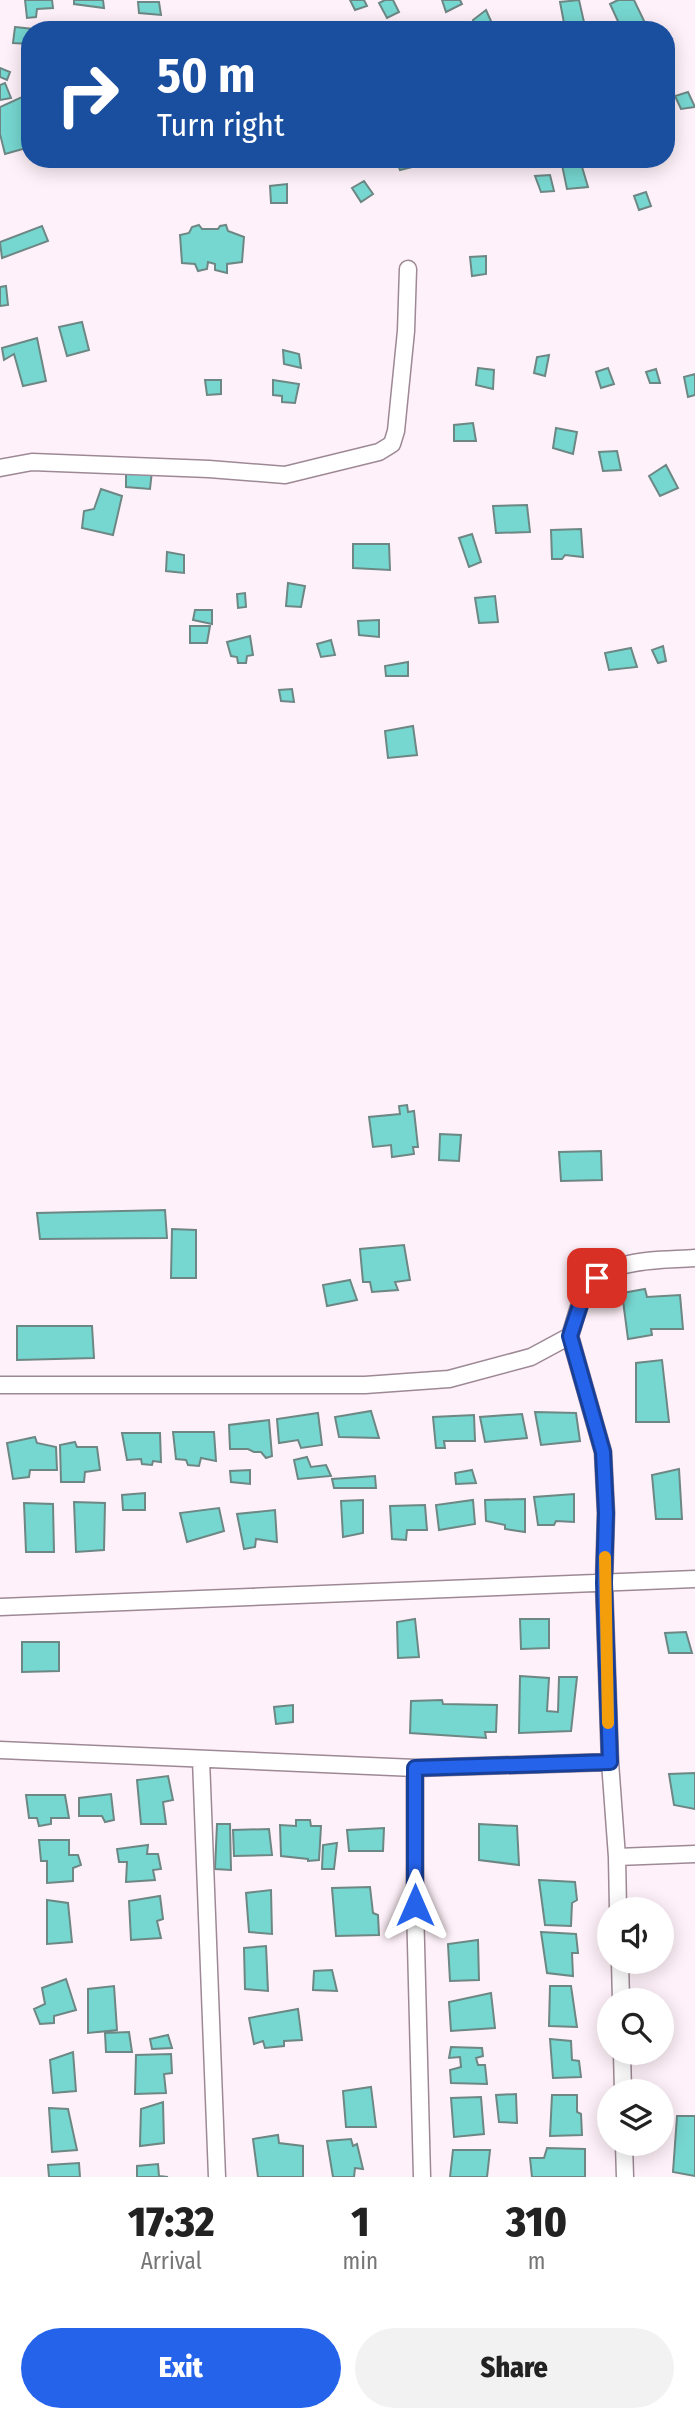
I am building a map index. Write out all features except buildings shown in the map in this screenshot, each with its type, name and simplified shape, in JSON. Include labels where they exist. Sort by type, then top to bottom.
[{"type":"street","points":[[0,468],[32,462],[209,468],[285,475],[379,452],[392,444],[396,431],[406,331],[408,270]]},
{"type":"street","points":[[618,1897],[604,1583],[606,1513],[603,1452],[570,1336],[583,1296],[597,1278],[625,1264],[695,1258]]},
{"type":"street","points":[[0,1385],[365,1385],[449,1379],[531,1357],[570,1336]]},
{"type":"street","points":[[0,1607],[695,1579]]},
{"type":"street","points":[[0,1750],[415,1768],[610,1762]]},
{"type":"street","points":[[201,1759],[217,2177]]},
{"type":"street","points":[[415,1768],[415,1905],[422,2177]]},
{"type":"street","points":[[617,1857],[695,1854]]},
{"type":"street","points":[[624,2156],[625,2177]]},
{"type":"slow traffic","points":[[605,1557],[608,1723]]},
{"type":"route","points":[[415,1905],[415,1768],[610,1762],[603,1452],[570,1336],[583,1296],[597,1278]]}]
